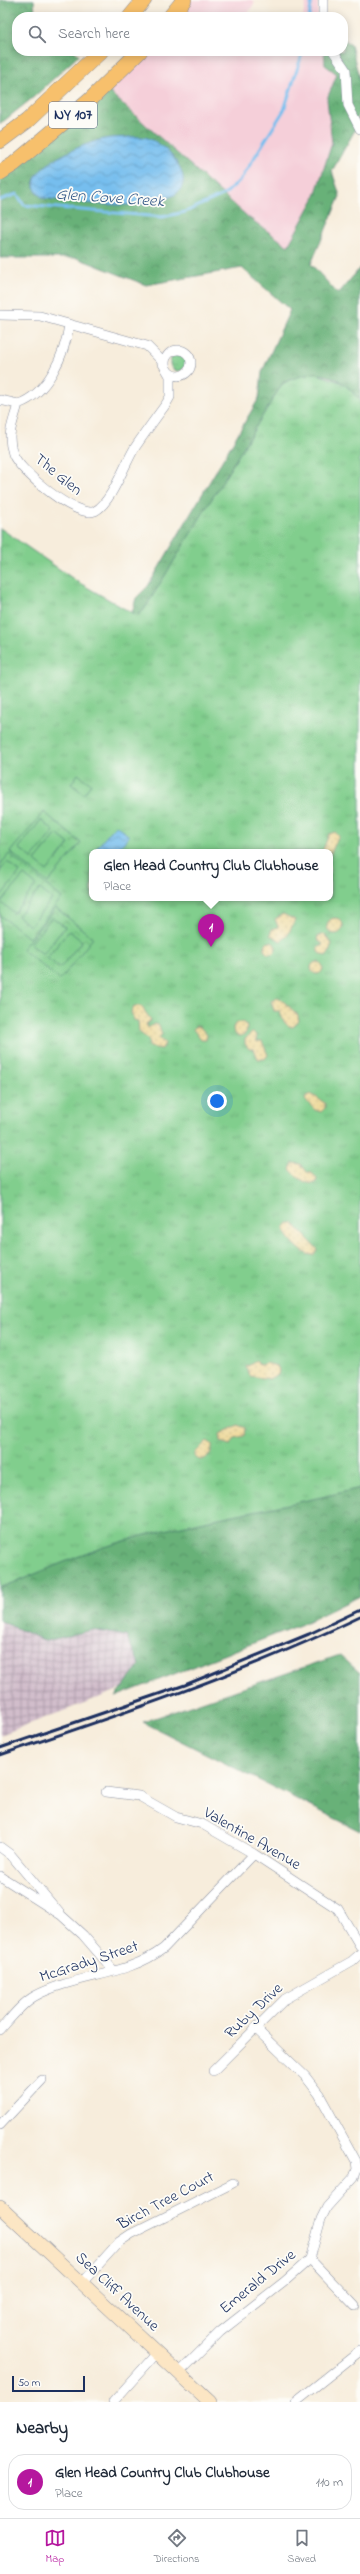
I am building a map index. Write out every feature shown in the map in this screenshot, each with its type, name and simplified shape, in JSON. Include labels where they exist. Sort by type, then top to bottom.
[{"type":"main road","points":[[134,12],[144,0]]},
{"type":"main road","points":[[174,12],[184,0]]},
{"type":"main road","name":"NY 107","points":[[0,141],[27,121],[96,56]]},
{"type":"main road","name":"NY 107","points":[[0,173],[14,164],[89,101],[135,56]]},
{"type":"street","points":[[323,0],[323,12]]},
{"type":"street","points":[[336,56],[346,70],[348,105],[360,129]]},
{"type":"street","name":"The Glen","points":[[0,315],[30,314],[147,346],[170,376],[170,397],[134,450],[106,499],[95,511],[80,511],[62,501],[39,482],[14,455],[9,435],[18,404]]},
{"type":"street","points":[[0,400],[18,404],[35,394],[52,372],[66,343],[69,325]]},
{"type":"street","name":"Valentine Avenue","points":[[106,1792],[139,1796],[176,1817],[202,1824],[254,1854],[338,1909],[360,1946]]},
{"type":"street","points":[[0,1847],[11,1855],[61,1915],[83,1935],[114,1971]]},
{"type":"street","name":"McGrady Street","points":[[0,2030],[34,1996],[54,1988],[148,1960],[164,1948],[254,1854]]},
{"type":"street","points":[[0,1876],[61,1915]]},
{"type":"street","name":"Ruby Drive","points":[[213,2071],[285,1999],[360,1954]]},
{"type":"street","name":"Emerald Drive","points":[[178,2374],[220,2332],[310,2259],[321,2219],[332,2201],[354,2177],[357,2169],[356,2161],[319,2094],[305,2076],[255,2028]]},
{"type":"street","points":[[0,2125],[42,2080]]},
{"type":"street","name":"Birch Tree Court","points":[[82,2283],[119,2242],[131,2234],[233,2183]]},
{"type":"street","name":"Sea Cliff Avenue","points":[[0,2207],[178,2374],[210,2402]]},
{"type":"street","points":[[310,2259],[355,2306]]},
{"type":"street","points":[[296,2402],[360,2351]]},
{"type":"street","points":[[113,2402],[157,2353]]},
{"type":"shaded area","points":[[185,0],[252,0],[255,2],[249,12],[174,12]]},
{"type":"shaded area","points":[[306,0],[318,1],[318,12],[304,12]]},
{"type":"shaded area","points":[[136,56],[324,56],[325,65],[337,74],[327,99],[332,143],[314,199],[288,246],[248,217],[106,89]]},
{"type":"shaded area","points":[[130,1588],[179,1667],[0,1735],[0,1618]]},
{"type":"green space","points":[[0,0],[34,0],[35,12],[12,12],[12,56],[78,56],[35,96],[0,124]]},
{"type":"green space","points":[[348,42],[351,45],[360,82],[360,107],[355,130],[332,171],[340,196],[311,264],[338,294],[360,268],[360,399],[346,386],[329,376],[313,374],[305,375],[282,384],[144,610],[139,614],[132,613],[136,598],[148,586],[259,398],[262,372],[290,310],[242,268],[146,285],[77,258],[0,258],[0,173],[106,89],[248,217],[288,246],[314,199],[332,143],[327,99],[337,74],[325,65],[324,56],[348,56]],"holes":[[[49,164],[164,199],[104,203],[43,198],[33,184],[36,176]]]},
{"type":"green space","points":[[175,355],[181,355],[186,360],[184,369],[181,371],[175,371],[170,366],[170,360]]},
{"type":"green space","points":[[315,373],[343,383],[360,399],[360,1509],[0,1596],[0,528],[78,582],[132,613],[139,614],[282,384],[297,376]]},
{"type":"green space","points":[[78,774],[91,784],[84,794],[71,784]]},
{"type":"green space","points":[[44,812],[81,843],[48,883],[10,852]]},
{"type":"green space","points":[[41,820],[54,831],[32,858],[19,848]]},
{"type":"green space","points":[[57,834],[69,844],[47,871],[35,861]]},
{"type":"green space","points":[[9,854],[62,898],[29,938],[0,915],[0,865]]},
{"type":"green space","points":[[7,862],[20,872],[0,897],[0,871]]},
{"type":"green space","points":[[24,875],[36,885],[14,913],[1,902]]},
{"type":"green space","points":[[40,889],[52,899],[30,926],[18,916]]},
{"type":"green space","points":[[56,908],[93,938],[60,980],[22,949]]},
{"type":"green space","points":[[52,917],[65,927],[43,954],[30,944]]},
{"type":"green space","points":[[69,931],[82,941],[60,968],[47,958]]},
{"type":"green space","points":[[360,1488],[360,1596],[300,1625],[115,1697],[140,1665],[126,1636],[92,1630],[46,1641],[0,1621],[0,1588],[83,1555],[111,1545],[173,1528]]},
{"type":"green space","points":[[340,1655],[360,1673],[360,1831],[143,1722]]},
{"type":"sand","points":[[335,832],[339,836],[333,849],[323,849],[329,834]]},
{"type":"sand","points":[[283,914],[295,920],[288,935],[281,941],[270,935],[272,929],[278,927],[275,919]]},
{"type":"sand","points":[[335,918],[341,920],[343,926],[341,932],[335,934],[329,932],[327,926],[329,920]]},
{"type":"sand","points":[[324,934],[332,944],[329,953],[325,956],[319,953],[317,949],[323,944],[317,940],[318,936]]},
{"type":"sand","points":[[270,942],[274,944],[276,948],[274,952],[270,954],[266,952],[264,948],[266,944]]},
{"type":"sand","points":[[315,962],[319,962],[323,968],[319,974],[315,974],[311,970],[311,966]]},
{"type":"sand","points":[[277,998],[281,999],[298,1015],[299,1021],[293,1027],[285,1024],[280,1011],[274,1011],[271,1001]]},
{"type":"sand","points":[[134,1006],[141,1006],[151,1020],[146,1024],[148,1028],[154,1024],[159,1025],[162,1034],[159,1038],[165,1043],[162,1049],[149,1047],[148,1039],[139,1032],[138,1021],[134,1020],[131,1012]]},
{"type":"sand","points":[[240,1022],[245,1024],[247,1029],[245,1034],[240,1036],[235,1034],[233,1029],[235,1024]]},
{"type":"sand","points":[[196,1026],[200,1027],[207,1035],[206,1040],[201,1040],[193,1029]]},
{"type":"sand","points":[[253,1032],[257,1036],[256,1041],[262,1041],[268,1055],[265,1059],[258,1059],[254,1049],[249,1049],[245,1044],[245,1039]]},
{"type":"sand","points":[[311,1094],[325,1103],[325,1108],[321,1112],[315,1110],[305,1100],[306,1096]]},
{"type":"sand","points":[[293,1163],[301,1164],[307,1172],[312,1173],[317,1179],[316,1183],[312,1184],[305,1182],[298,1177],[290,1169]]},
{"type":"sand","points":[[288,1223],[293,1223],[318,1250],[314,1255],[305,1253],[296,1246],[285,1232],[284,1228]]},
{"type":"sand","points":[[256,1361],[260,1365],[266,1363],[277,1366],[279,1370],[278,1374],[269,1379],[250,1376],[246,1367]]},
{"type":"sand","points":[[238,1425],[245,1428],[244,1436],[235,1438],[231,1445],[221,1442],[220,1434]]},
{"type":"sand","points":[[207,1441],[212,1444],[212,1450],[205,1459],[199,1460],[195,1457],[195,1453]]},
{"type":"water","points":[[129,137],[148,138],[157,143],[172,156],[182,173],[183,181],[181,189],[174,195],[146,204],[110,205],[43,198],[35,188],[35,179],[42,169],[67,153],[81,146],[104,139]]},
{"type":"water","points":[[116,825],[129,836],[118,849],[96,849]]},
{"type":"waterway","name":"Glen Cove Creek","points":[[310,12],[312,0]]},
{"type":"waterway","name":"Glen Cove Creek","points":[[0,200],[17,194],[24,205],[162,217],[185,212],[225,194],[241,179],[284,110],[301,56]]},
{"type":"railway","points":[[0,1748],[185,1685],[309,1634],[360,1610]]},
{"type":"railway","points":[[0,1755],[182,1692],[272,1656],[360,1617]]},
{"type":"place","name":"Glen Head Country Club Clubhouse","points":[[211,947]]}]
